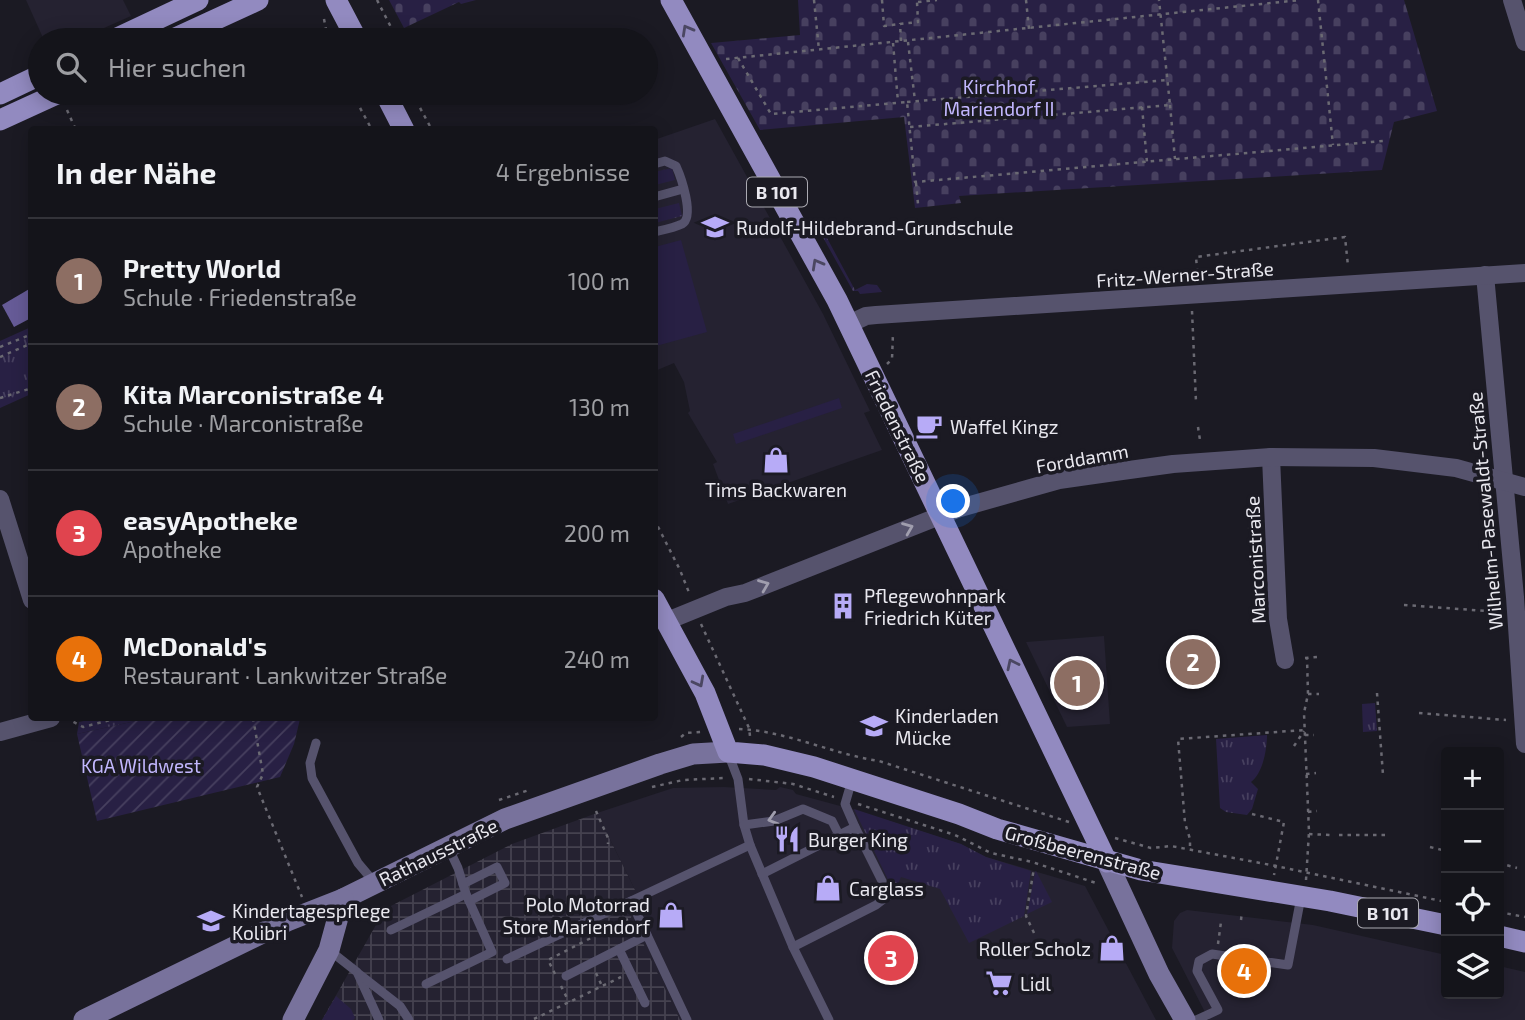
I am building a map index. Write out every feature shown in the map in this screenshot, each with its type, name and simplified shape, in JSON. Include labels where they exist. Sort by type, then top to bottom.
[{"type":"main road","points":[[138,28],[198,0]]},
{"type":"main road","points":[[198,28],[258,0]]},
{"type":"main road","name":"Friedenstraße","points":[[671,0],[849,324],[1107,862]]},
{"type":"main road","points":[[328,5],[347,28]]},
{"type":"main road","points":[[0,94],[28,81]]},
{"type":"main road","points":[[0,120],[50,105]]},
{"type":"main road","points":[[391,105],[402,126]]},
{"type":"main road","points":[[659,613],[705,693],[728,751]]},
{"type":"main road","name":"Großbeerenstraße","points":[[728,751],[772,756],[849,790],[958,814],[997,829],[1107,862],[1165,875],[1271,891],[1441,924]]},
{"type":"main road","name":"Rathausstraße","points":[[84,1020],[287,921],[343,899],[517,815],[660,764],[693,754],[728,751]]},
{"type":"main road","points":[[1107,862],[1159,974],[1185,1020]]},
{"type":"main road","points":[[293,1020],[329,950],[343,899]]},
{"type":"main road","points":[[1504,937],[1525,942]]},
{"type":"street","points":[[1512,0],[1525,43]]},
{"type":"street","name":"Fritz-Werner-Straße","points":[[849,324],[866,316],[876,315],[1525,273]]},
{"type":"street","name":"Wilhelm-Pasewaldt-Straße","points":[[1485,275],[1525,744]]},
{"type":"street","name":"Forddamm","points":[[659,613],[745,593],[940,515],[1059,480],[1173,464],[1270,457],[1374,458],[1455,468],[1525,487]]},
{"type":"street","name":"Marconistraße","points":[[1270,457],[1278,619],[1284,660]]},
{"type":"street","points":[[0,499],[26,562]]},
{"type":"street","points":[[0,732],[40,721]]},
{"type":"lane","points":[[658,163],[665,161],[676,166],[689,211],[688,219],[683,224],[658,231]]},
{"type":"lane","points":[[658,196],[683,189]]},
{"type":"lane","points":[[316,743],[310,763],[312,778],[358,863],[375,883]]},
{"type":"lane","points":[[728,751],[738,779],[744,825],[750,845],[793,947],[829,1020]]},
{"type":"lane","points":[[793,947],[876,905],[889,895],[848,812],[849,790]]},
{"type":"lane","points":[[744,825],[774,821],[803,809],[832,821],[839,835]]},
{"type":"lane","points":[[762,874],[855,827]]},
{"type":"lane","points":[[507,960],[750,845]]},
{"type":"lane","points":[[426,984],[492,952],[448,847]]},
{"type":"lane","points":[[391,930],[466,893]]},
{"type":"lane","points":[[1196,1020],[1218,1010],[1196,968],[1198,962],[1203,957],[1217,954],[1288,965],[1303,897]]},
{"type":"lane","points":[[631,901],[687,1020]]},
{"type":"lane","points":[[566,976],[647,935]]},
{"type":"lane","points":[[620,949],[645,1003]]},
{"type":"lane","points":[[329,950],[400,1006],[409,1020]]},
{"type":"lane","points":[[357,972],[379,1020]]},
{"type":"path","points":[[377,0],[391,28]]},
{"type":"path","points":[[814,0],[819,50]]},
{"type":"path","points":[[882,0],[884,26],[918,22],[917,1],[937,0]]},
{"type":"path","points":[[1026,0],[1029,29]]},
{"type":"path","points":[[1159,0],[1175,159]]},
{"type":"path","points":[[721,60],[1300,0]]},
{"type":"path","points":[[1318,0],[1334,145]]},
{"type":"path","points":[[328,5],[328,28]]},
{"type":"path","points":[[900,24],[901,42]]},
{"type":"path","points":[[908,41],[915,101]]},
{"type":"path","points":[[893,43],[898,102]]},
{"type":"path","points":[[738,58],[771,114],[1167,80]]},
{"type":"path","points":[[907,102],[918,204]]},
{"type":"path","points":[[65,105],[74,126]]},
{"type":"path","points":[[358,105],[370,126]]},
{"type":"path","points":[[418,105],[430,126]]},
{"type":"path","points":[[910,127],[1170,105]]},
{"type":"path","points":[[1142,107],[1147,162]]},
{"type":"path","points":[[915,182],[1383,141]]},
{"type":"path","points":[[1196,402],[1196,257],[1345,237],[1348,265]]},
{"type":"path","points":[[884,365],[892,359],[893,333]]},
{"type":"path","points":[[0,347],[28,336]]},
{"type":"path","points":[[0,357],[28,345]]},
{"type":"path","points":[[0,398],[28,389]]},
{"type":"path","points":[[1198,427],[1200,440]]},
{"type":"path","points":[[658,527],[690,596]]},
{"type":"path","points":[[1248,529],[1262,528]]},
{"type":"path","points":[[1251,562],[1264,561]]},
{"type":"path","points":[[1404,605],[1502,612]]},
{"type":"path","points":[[700,622],[734,700]]},
{"type":"path","points":[[1303,897],[1308,834],[1304,713],[1308,694],[1307,658]]},
{"type":"path","points":[[1377,692],[1383,775]]},
{"type":"path","points":[[1308,694],[1319,694]]},
{"type":"path","points":[[1419,713],[1508,720]]},
{"type":"path","points":[[71,721],[83,727],[106,721]]},
{"type":"path","points":[[254,721],[263,774],[257,787],[302,897]]},
{"type":"path","points":[[1294,746],[1305,730]]},
{"type":"path","points":[[1190,846],[1185,823],[1178,740],[1305,730]]},
{"type":"path","points":[[775,734],[854,758],[879,761],[1069,822]]},
{"type":"path","points":[[1305,735],[1314,735]]},
{"type":"path","points":[[1306,774],[1316,773]]},
{"type":"path","points":[[643,790],[704,778]]},
{"type":"path","points":[[773,781],[849,790],[992,853],[1051,869]]},
{"type":"path","points":[[596,811],[608,838],[608,845]]},
{"type":"path","points":[[1308,812],[1317,811]]},
{"type":"path","points":[[1252,814],[1284,822],[1271,891]]},
{"type":"path","points":[[1308,834],[1330,835]]},
{"type":"path","points":[[1339,835],[1388,835]]},
{"type":"path","points":[[1151,848],[1171,846],[1441,901]]},
{"type":"path","points":[[1430,847],[1441,850]]},
{"type":"path","points":[[1504,864],[1517,868]]},
{"type":"path","points":[[1034,868],[1026,916],[1034,933]]},
{"type":"path","points":[[1241,920],[1242,912]]},
{"type":"path","points":[[1504,913],[1525,917]]},
{"type":"path","points":[[569,1002],[548,960],[638,914]]},
{"type":"path","points":[[1217,954],[1221,922]]},
{"type":"path","points":[[534,1019],[631,972]]},
{"type":"shaded area","points":[[26,0],[123,0],[131,16],[104,28],[39,28]]},
{"type":"shaded area","name":"Rudolf-Hildebrand-Grundschule","points":[[715,119],[823,314],[870,411],[864,413],[882,450],[728,504],[713,464],[717,462],[688,413],[690,411],[684,382],[674,363],[658,370],[658,139]]},
{"type":"shaded area","points":[[28,290],[28,320],[14,327],[2,305]]},
{"type":"shaded area","points":[[1104,636],[1110,724],[1067,727],[1026,642]]},
{"type":"shaded area","points":[[780,787],[793,790],[796,794],[961,844],[986,857],[1085,886],[1156,1020],[434,1020],[635,890],[597,813],[673,788],[776,790]]},
{"type":"shaded area","points":[[597,813],[635,890],[631,918],[680,1020],[322,1020],[385,909],[512,844]]},
{"type":"shaded area","points":[[1187,910],[1313,925],[1441,954],[1441,999],[1504,999],[1504,967],[1525,972],[1525,1020],[1209,1020],[1172,948],[1174,921],[1180,913]]},
{"type":"green space","points":[[389,0],[476,0],[461,4],[459,2],[404,28]]},
{"type":"green space","name":"Kirchhof Mariendorf II","points":[[798,0],[1404,0],[1437,111],[1394,122],[1382,170],[959,196],[961,203],[915,208],[904,117],[760,130],[711,43],[800,35]]},
{"type":"green space","points":[[672,168],[675,180],[658,184],[658,171]]},
{"type":"green space","points":[[679,203],[682,216],[658,222],[658,208]]},
{"type":"green space","points":[[819,223],[855,290],[867,284],[877,285],[882,292],[860,294],[853,291],[816,225]]},
{"type":"green space","points":[[681,240],[707,332],[658,345],[658,246]]},
{"type":"green space","points":[[28,328],[28,395],[0,408],[0,341]]},
{"type":"green space","points":[[839,398],[842,408],[736,444],[733,434]]},
{"type":"green space","points":[[1375,703],[1377,731],[1363,732],[1362,704]]},
{"type":"green space","points":[[84,721],[136,721],[77,734],[79,722]]},
{"type":"green space","name":"KGA Wildwest","points":[[136,721],[300,721],[294,744],[280,777],[97,821],[77,734]]},
{"type":"green space","points":[[1267,735],[1261,767],[1251,782],[1258,789],[1252,809],[1247,815],[1226,812],[1220,808],[1216,739]]},
{"type":"green space","points":[[854,809],[961,844],[986,857],[1031,871],[1024,916],[969,943],[940,889],[901,877],[893,890]]},
{"type":"green space","points":[[1035,872],[1052,902],[1027,914]]},
{"type":"green space","points":[[336,996],[351,1009],[355,1018],[353,1020],[322,1020]]},
{"type":"place","name":"Rudolf-Hildebrand-Grundschule","points":[[715,227]]},
{"type":"place","name":"Waffel Kingz","points":[[929,426]]},
{"type":"place","name":"Tims Backwaren","points":[[776,460]]},
{"type":"place","name":"Pflegewohnpark Friedrich Küter","points":[[843,606]]},
{"type":"place","name":"Kita Marconistraße 4","points":[[1193,662]]},
{"type":"place","name":"Pretty World","points":[[1077,683]]},
{"type":"place","name":"Kinderladen Mücke","points":[[874,726]]},
{"type":"place","name":"Burger King","points":[[787,839]]},
{"type":"place","name":"Carglass","points":[[828,888]]},
{"type":"place","name":"Polo Motorrad Store Mariendorf","points":[[671,915]]},
{"type":"place","name":"Kindertagespflege Kolibri","points":[[211,921]]},
{"type":"place","name":"Roller Scholz","points":[[1112,948]]},
{"type":"place","name":"easyApotheke","points":[[891,958]]},
{"type":"place","name":"McDonald's","points":[[1244,971]]},
{"type":"place","name":"Lidl","points":[[999,983]]}]
